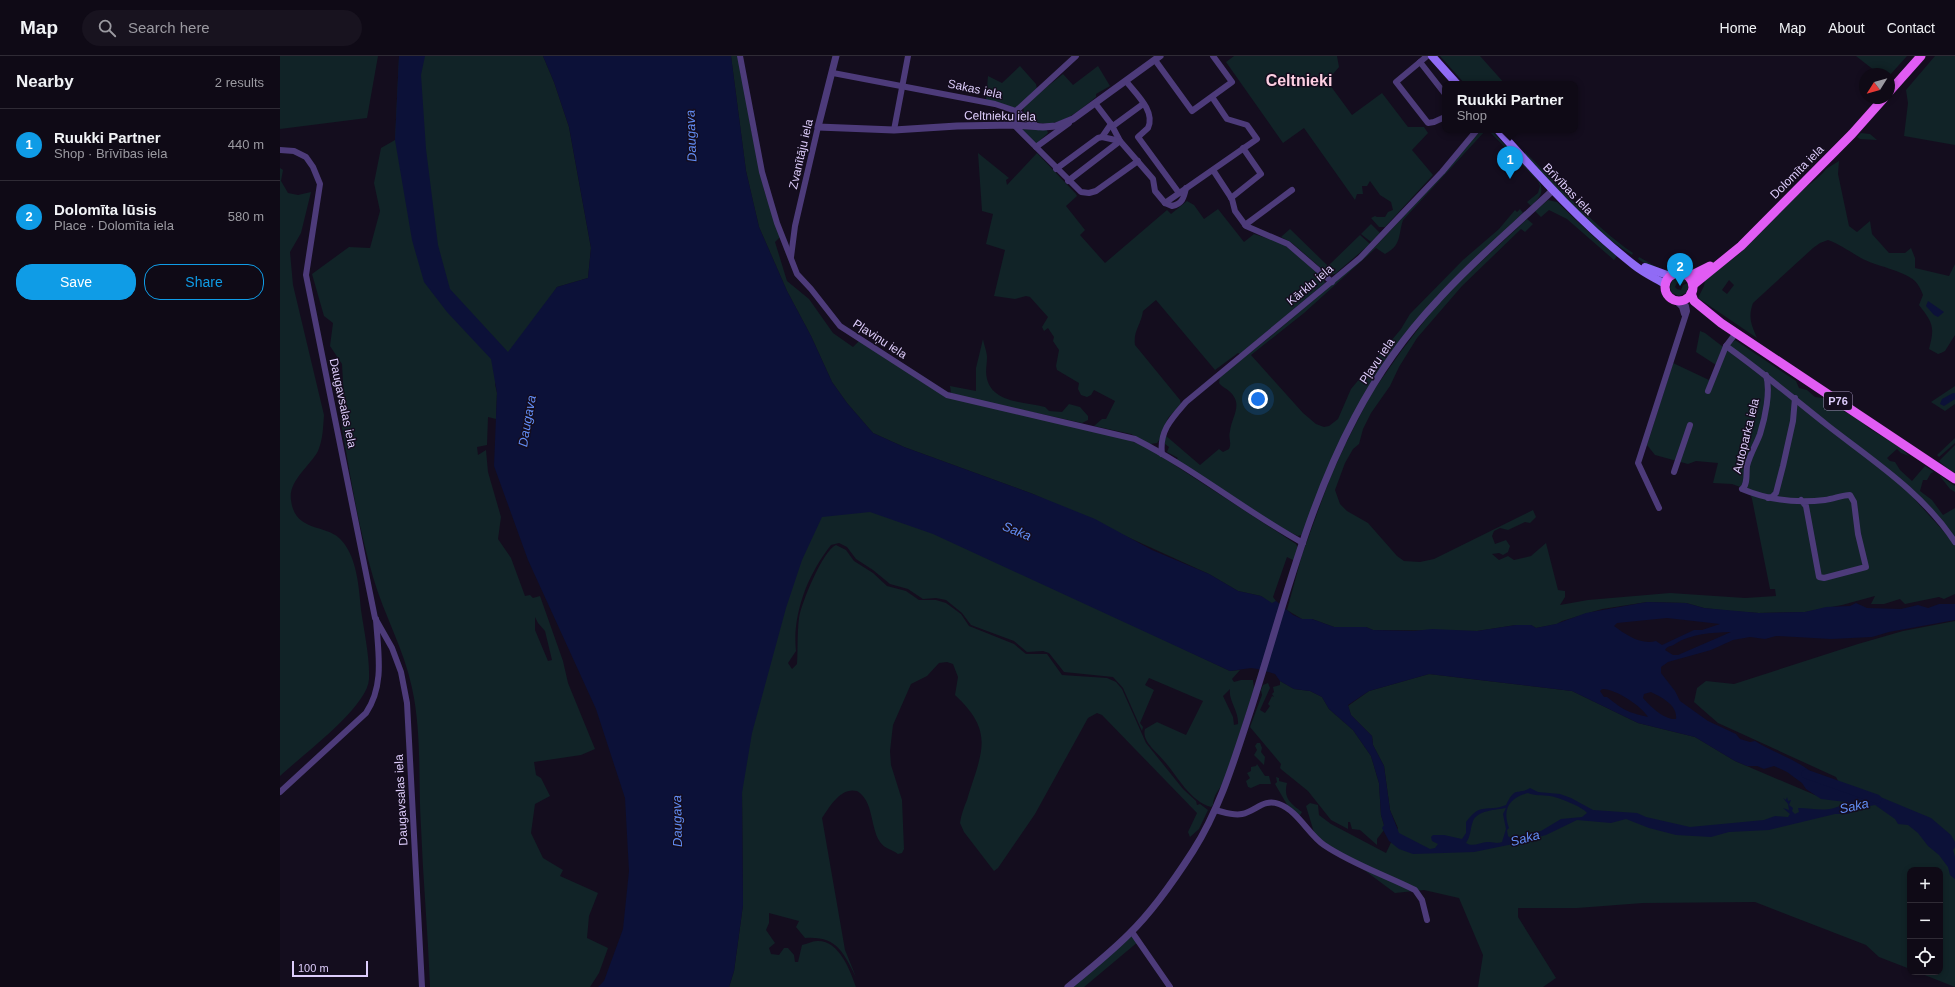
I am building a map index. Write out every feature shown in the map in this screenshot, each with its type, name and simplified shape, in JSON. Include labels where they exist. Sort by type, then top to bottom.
[{"type":"main road","points":[[1432,56],[1454,81]]},
{"type":"main road","points":[[1895,85],[1922,56]]},
{"type":"main road","name":"Dolomīta iela","points":[[1692,289],[1741,246],[1852,134],[1879,104]]},
{"type":"main road","name":"Brīvības iela","points":[[1501,133],[1552,191],[1590,229],[1634,265],[1665,284]]},
{"type":"main road","name":"Brīvības iela","points":[[1627,258],[1652,270],[1666,275],[1672,275]]},
{"type":"main road","name":"Dolomīta iela","points":[[1687,275],[1692,275],[1724,260]]},
{"type":"main road","name":"P76","points":[[1672,275],[1679,273],[1687,275],[1694,301],[1721,323],[1955,479]]},
{"type":"main road","points":[[1665,284],[1672,275]]},
{"type":"main road","name":"P76","points":[[1665,284],[1668,295],[1721,323]]},
{"type":"main road","points":[[1680,300],[1692,289]]},
{"type":"street","name":"Pļaviņu iela","points":[[740,56],[766,189],[797,274],[812,289],[840,326],[947,395],[1135,439],[1162,454],[1303,543]]},
{"type":"street","name":"Zvanītāju iela","points":[[791,257],[795,226],[818,127],[833,74],[836,56]]},
{"type":"street","points":[[894,130],[908,56]]},
{"type":"street","points":[[1076,56],[1016,111],[1014,115],[1014,125],[1079,192],[1091,193],[1138,161]]},
{"type":"street","points":[[1157,58],[1192,111],[1232,82],[1213,56]]},
{"type":"street","points":[[1427,56],[1396,82],[1428,122],[1438,121],[1442,118]]},
{"type":"street","name":"Celtnieku iela","points":[[818,127],[894,130],[957,126],[1056,126],[1073,119],[1157,58]]},
{"type":"street","points":[[1420,62],[1442,90]]},
{"type":"street","name":"Sakas iela","points":[[833,74],[974,99],[1016,111],[1038,127]]},
{"type":"street","points":[[1126,81],[1149,113],[1150,124],[1147,130],[1138,137],[1179,193]]},
{"type":"street","points":[[1165,203],[1256,139],[1247,125],[1227,119],[1212,97]]},
{"type":"street","points":[[1095,103],[1112,125],[1120,141],[1153,179],[1155,191],[1165,203],[1170,206],[1176,205],[1184,198],[1186,188]]},
{"type":"street","points":[[1056,169],[1098,138],[1102,137],[1112,125],[1143,104]]},
{"type":"street","points":[[1036,148],[1073,119]]},
{"type":"street","name":"Kārklu iela","points":[[1162,454],[1162,441],[1168,423],[1186,402],[1332,282],[1364,253],[1442,172],[1469,133]]},
{"type":"street","points":[[1102,137],[1120,141]]},
{"type":"street","points":[[1068,180],[1120,141]]},
{"type":"street","points":[[1231,198],[1261,174],[1243,148]]},
{"type":"street","name":"Daugavsalas iela","points":[[280,150],[294,151],[306,157],[320,184],[320,192],[306,275],[376,618],[378,684],[372,704],[366,713],[280,792]]},
{"type":"street","points":[[1213,170],[1231,198],[1236,211],[1245,225],[1254,231],[1288,244],[1332,282]]},
{"type":"street","points":[[1245,225],[1292,190]]},
{"type":"street","name":"Pļavu iela","points":[[1068,987],[1132,932],[1163,894],[1194,850],[1215,810],[1228,780],[1319,496],[1355,417],[1375,382],[1400,346],[1437,300],[1552,191]]},
{"type":"street","points":[[1659,508],[1638,463],[1685,316],[1680,300]]},
{"type":"street","points":[[1708,391],[1726,346],[1736,333]]},
{"type":"street","points":[[1726,346],[1766,375],[1918,496],[1939,520],[1955,542]]},
{"type":"street","name":"Autoparka iela","points":[[1766,375],[1767,402],[1760,433],[1747,466],[1745,486],[1742,489],[1768,498],[1780,500],[1801,500],[1817,501],[1834,499],[1848,494],[1851,496],[1866,567],[1824,578],[1819,577],[1806,506],[1801,500]]},
{"type":"street","points":[[1768,498],[1776,493],[1793,421],[1795,398]]},
{"type":"street","points":[[1674,472],[1690,425]]},
{"type":"street","name":"Daugavsalas iela","points":[[376,618],[392,648],[401,672],[407,703],[422,987]]},
{"type":"street","points":[[1215,810],[1237,815],[1243,814],[1266,802],[1280,804],[1292,813],[1316,839],[1337,853],[1415,890],[1422,900],[1427,920]]},
{"type":"street","points":[[1132,932],[1170,987]]},
{"type":"shaded area","points":[[280,56],[378,56],[367,118],[280,129]]},
{"type":"shaded area","points":[[399,56],[543,56],[554,82],[569,127],[591,248],[588,278],[557,287],[495,384],[497,393],[496,419],[488,417],[487,445],[477,447],[478,455],[486,450],[488,472],[501,517],[498,539],[511,558],[525,596],[530,595],[533,598],[540,596],[563,661],[568,683],[595,749],[581,755],[534,762],[536,775],[541,778],[550,796],[535,804],[531,833],[543,858],[563,870],[560,876],[598,893],[589,916],[587,938],[608,948],[599,973],[590,987],[430,987],[415,705],[404,660],[373,577],[367,556],[353,493],[339,408],[344,400],[342,364],[330,346],[333,323],[324,316],[312,274],[349,247],[370,248],[380,211],[374,183],[381,148],[395,140]],"holes":[[[535,617],[545,631],[552,660],[548,661],[535,630]]]},
{"type":"shaded area","points":[[731,56],[739,56],[751,129],[764,190],[781,236],[775,242],[787,281],[809,299],[833,333],[853,347],[859,341],[930,387],[959,400],[1120,436],[1150,449],[1296,544],[1298,548],[1295,561],[1287,557],[1273,597],[1276,601],[1272,604],[1261,596],[1238,591],[1209,574],[1033,494],[904,447],[873,433],[847,403],[832,382],[811,336],[787,291],[759,227],[746,171]]},
{"type":"shaded area","points":[[1234,56],[1337,56],[1339,67],[1327,81],[1352,115],[1382,93],[1408,127],[1424,127],[1428,133],[1412,150],[1433,175],[1385,227],[1379,227],[1371,218],[1375,216],[1385,217],[1388,212],[1393,210],[1391,202],[1380,195],[1370,181],[1367,186],[1362,186],[1363,194],[1357,194],[1355,200],[1304,128],[1283,143],[1226,62]]},
{"type":"shaded area","points":[[1440,56],[1480,56],[1502,81],[1462,81]]},
{"type":"shaded area","points":[[1856,56],[1907,56],[1895,69],[1895,68],[1871,68]]},
{"type":"shaded area","points":[[1935,56],[1955,56],[1955,145],[1904,136],[1908,103],[1906,90]]},
{"type":"shaded area","points":[[1020,66],[1036,84],[1037,89],[1016,108],[986,100],[988,76],[1002,83]]},
{"type":"shaded area","points":[[1098,66],[1110,86],[1096,94],[1096,97],[1071,116],[1061,121],[1042,123],[1033,120],[1024,112],[1023,106],[1063,74],[1073,85]]},
{"type":"shaded area","points":[[1021,129],[1047,130],[1048,133],[1035,145]]},
{"type":"shaded area","points":[[1479,133],[1483,133],[1403,220],[1397,243],[1390,251],[1385,254],[1376,248],[1304,313],[1251,355],[1303,413],[1316,424],[1324,427],[1329,426],[1338,419],[1351,389],[1401,329],[1410,314],[1463,260],[1499,229],[1515,210],[1517,212],[1520,209],[1523,213],[1471,263],[1371,384],[1302,535],[1298,536],[1281,528],[1176,460],[1178,458],[1167,452],[1169,447],[1165,444],[1165,435],[1200,465],[1219,449],[1223,452],[1229,449],[1231,426],[1236,410],[1236,401],[1228,390],[1219,383],[1220,376],[1271,336],[1370,252],[1444,174]]},
{"type":"shaded area","points":[[1491,133],[1494,133],[1539,181],[1541,185],[1541,192],[1539,198],[1531,206],[1527,202],[1538,193],[1540,186],[1538,181]]},
{"type":"shaded area","points":[[1861,133],[1870,134],[1877,140],[1860,139],[1857,137]]},
{"type":"shaded area","points":[[1525,152],[1590,218],[1633,253],[1632,255],[1602,233],[1575,209],[1525,155]]},
{"type":"shaded area","points":[[978,153],[1009,178],[1006,180],[1007,185],[1037,153],[1076,194],[1077,196],[1066,206],[1085,230],[1080,235],[1105,263],[1167,210],[1171,214],[1187,201],[1194,205],[1204,219],[1218,209],[1244,242],[1254,234],[1284,244],[1323,278],[1325,283],[1240,354],[1238,353],[1215,370],[1156,300],[1143,311],[1135,336],[1135,345],[1180,400],[1181,404],[1168,418],[1157,443],[1150,444],[1131,434],[1094,426],[1102,419],[1106,419],[1115,401],[1094,390],[1091,395],[1087,397],[1081,395],[1078,389],[1079,383],[1057,370],[1056,366],[1059,350],[1053,341],[1054,337],[1048,328],[1044,331],[1042,327],[1048,317],[1030,297],[1026,296],[1015,299],[994,296],[1005,250],[986,244],[993,214],[982,211]]},
{"type":"shaded area","points":[[1839,161],[1838,174],[1849,226],[1857,232],[1870,221],[1872,234],[1889,253],[1905,253],[1911,248],[1915,258],[1915,268],[1949,276],[1955,264],[1955,335],[1945,351],[1938,354],[1929,349],[1932,326],[1919,305],[1923,295],[1915,281],[1910,277],[1896,271],[1867,261],[1828,240],[1813,248],[1753,303],[1751,320],[1757,338],[1698,298],[1704,286],[1705,280],[1739,254],[1797,195],[1826,169]],"holes":[[[1729,280],[1734,285],[1727,294],[1722,290]]]},
{"type":"shaded area","points":[[280,168],[283,170],[281,181],[288,193],[298,195],[311,192],[301,233],[290,252],[293,285],[324,415],[320,447],[296,480],[291,493],[291,500],[294,511],[299,518],[305,523],[336,535],[347,548],[351,556],[358,583],[368,653],[369,679],[366,690],[358,703],[346,717],[280,776]]},
{"type":"shaded area","points":[[1548,200],[1557,202],[1594,237],[1617,256],[1614,260],[1567,219],[1549,210],[1541,217],[1535,211]]},
{"type":"shaded area","points":[[1527,219],[1533,224],[1525,232],[1521,229],[1462,286],[1417,338],[1399,367],[1390,386],[1371,413],[1363,429],[1359,444],[1353,449],[1345,463],[1335,490],[1340,504],[1347,511],[1368,523],[1397,556],[1404,561],[1420,562],[1434,559],[1533,510],[1536,517],[1530,523],[1525,522],[1508,530],[1500,528],[1494,531],[1492,536],[1495,544],[1506,540],[1510,546],[1508,552],[1503,555],[1499,553],[1492,554],[1499,560],[1508,556],[1514,560],[1531,556],[1546,543],[1558,590],[1565,591],[1565,597],[1560,605],[1588,600],[1670,593],[1745,598],[1776,596],[1775,589],[1770,589],[1749,490],[1732,484],[1713,483],[1718,463],[1696,461],[1688,464],[1655,455],[1647,445],[1673,363],[1709,380],[1716,365],[1696,352],[1700,331],[1705,333],[1900,483],[1955,544],[1955,594],[1944,599],[1939,597],[1905,604],[1900,599],[1884,604],[1871,604],[1875,596],[1842,605],[1805,612],[1759,613],[1704,608],[1686,603],[1647,602],[1602,609],[1562,621],[1557,624],[1536,628],[1531,625],[1516,625],[1477,631],[1373,630],[1366,627],[1334,627],[1312,619],[1302,619],[1287,610],[1302,555],[1330,478],[1371,394],[1402,350],[1442,298]]},
{"type":"shaded area","points":[[1371,224],[1380,233],[1371,242],[1361,234]]},
{"type":"shaded area","points":[[1290,229],[1328,266],[1360,235],[1370,244],[1335,274],[1329,275],[1292,243],[1281,237]]},
{"type":"shaded area","points":[[1639,257],[1662,270],[1693,266],[1696,271],[1680,269],[1667,272],[1649,266],[1638,259]]},
{"type":"shaded area","points":[[1679,277],[1687,281],[1682,284],[1677,283],[1675,287],[1681,290],[1683,285],[1688,283],[1688,289],[1686,293],[1679,296],[1672,293],[1670,288],[1672,280]]},
{"type":"shaded area","points":[[983,339],[987,355],[987,379],[990,387],[996,393],[1011,400],[1045,407],[1049,411],[1062,412],[1069,404],[1080,407],[1088,416],[1088,420],[1082,423],[951,393],[950,386],[976,391],[976,368]]},
{"type":"shaded area","points":[[1735,340],[1796,381],[1799,388],[1807,390],[1815,397],[1823,398],[1900,447],[1909,456],[1901,453],[1897,449],[1887,458],[1890,461],[1895,462],[1900,470],[1912,481],[1925,466],[1934,472],[1931,473],[1927,480],[1923,480],[1920,491],[1932,500],[1943,515],[1955,508],[1955,540],[1918,495],[1729,346]]},
{"type":"shaded area","points":[[1955,386],[1955,404],[1945,411],[1931,402]]},
{"type":"shaded area","points":[[1955,438],[1955,443],[1939,457],[1937,455]]},
{"type":"shaded area","points":[[1955,445],[1955,475],[1939,461]]},
{"type":"shaded area","points":[[766,452],[1230,671],[1240,670],[1232,679],[1234,682],[1241,680],[1253,680],[1254,689],[1224,781],[1215,795],[1213,805],[1211,807],[1197,800],[1185,788],[1165,762],[1151,747],[1145,738],[1144,733],[1145,729],[1157,722],[1186,735],[1203,701],[1149,678],[1145,685],[1154,690],[1140,723],[1143,727],[1142,731],[1123,688],[1113,677],[1064,672],[1049,653],[1043,651],[1027,652],[1014,641],[971,625],[962,613],[946,600],[936,598],[923,599],[908,589],[890,584],[873,570],[856,559],[847,547],[839,543],[831,545],[815,569],[803,595],[799,609],[795,637],[796,651],[788,663],[792,669],[797,664],[799,618],[804,601],[819,567],[831,549],[836,545],[846,550],[854,561],[873,573],[887,586],[906,591],[919,600],[936,600],[946,603],[961,614],[969,626],[1014,644],[1026,654],[1047,654],[1062,675],[1107,678],[1116,682],[1122,689],[1146,743],[1183,789],[1196,801],[1197,805],[1200,804],[1208,810],[1199,829],[1190,837],[1188,832],[1197,813],[1102,715],[1097,713],[1088,718],[1035,814],[998,868],[994,871],[964,832],[960,823],[977,769],[982,744],[981,733],[968,708],[955,695],[958,677],[953,664],[947,662],[939,663],[927,676],[911,684],[893,725],[890,751],[891,765],[902,800],[904,849],[902,853],[898,854],[886,848],[880,842],[866,801],[857,791],[846,792],[836,798],[822,818],[845,950],[856,977],[843,953],[838,947],[825,940],[805,938],[796,927],[799,921],[769,913],[769,923],[766,930],[775,943],[769,948],[771,954],[779,955],[784,948],[788,948],[794,955],[795,962],[798,962],[802,945],[815,941],[825,942],[832,945],[842,957],[856,987],[729,987],[734,971],[743,905],[742,793],[665,609]],"holes":[[[1230,689],[1238,719],[1238,724],[1234,725],[1233,717],[1223,696]]]},
{"type":"shaded area","points":[[1939,475],[1955,486],[1955,492],[1950,489]]},
{"type":"shaded area","points":[[1955,621],[1955,987],[1925,975],[1943,975],[1943,867],[1907,867],[1907,968],[1879,957],[1866,945],[1755,902],[1643,903],[1577,908],[1518,908],[1518,917],[1556,978],[1543,987],[1478,987],[1483,955],[1459,898],[1424,890],[1395,893],[1356,864],[1316,839],[1306,806],[1310,803],[1318,805],[1319,815],[1331,824],[1386,853],[1398,828],[1390,810],[1384,766],[1373,745],[1372,736],[1351,715],[1348,706],[1369,691],[1429,674],[1572,691],[1638,723],[1695,737],[1735,761],[1815,795],[1849,801],[1836,777],[1718,723],[1694,702],[1697,688],[1706,681],[1734,684],[1903,631]]},
{"type":"shaded area","points":[[1280,681],[1294,689],[1310,691],[1322,697],[1329,709],[1353,730],[1371,756],[1379,783],[1381,815],[1384,825],[1384,830],[1377,839],[1377,845],[1360,830],[1352,829],[1350,822],[1348,822],[1348,829],[1331,820],[1308,791],[1280,768],[1281,764],[1250,727],[1262,695],[1261,690],[1263,685],[1268,683],[1270,688],[1260,710],[1265,713],[1270,706],[1268,704],[1272,696],[1274,697],[1272,694],[1274,692],[1273,687],[1280,685]]},
{"type":"shaded area","points":[[1257,743],[1260,743],[1262,748],[1261,752],[1265,757],[1264,765],[1254,755],[1257,750],[1255,746]]},
{"type":"shaded area","points":[[1257,764],[1265,776],[1269,776],[1271,784],[1260,784],[1251,788],[1248,787],[1246,781],[1250,778],[1247,773],[1251,771],[1251,767],[1256,766]]},
{"type":"shaded area","points":[[1276,777],[1279,778],[1279,781],[1287,783],[1287,797],[1294,806],[1302,812],[1299,817],[1289,808],[1275,784],[1277,782]]},
{"type":"shaded area","points":[[1132,932],[1139,941],[1084,987],[1068,987]]},
{"type":"water","name":"Daugava","points":[[399,56],[425,56],[421,75],[426,149],[438,245],[450,289],[508,352],[557,287],[588,278],[591,248],[569,127],[554,82],[543,56],[731,56],[746,171],[759,227],[787,291],[811,336],[832,382],[847,403],[873,433],[904,447],[1033,494],[1095,519],[1152,550],[1209,574],[1238,591],[1261,596],[1272,603],[1276,601],[1293,615],[1302,619],[1312,619],[1334,627],[1366,627],[1373,630],[1414,631],[1432,629],[1477,631],[1516,625],[1531,625],[1536,628],[1556,624],[1586,613],[1647,602],[1686,603],[1704,608],[1759,613],[1805,612],[1826,607],[1850,606],[1856,603],[1867,608],[1901,609],[1918,605],[1928,608],[1939,604],[1955,604],[1955,620],[1889,632],[1872,637],[1831,639],[1776,636],[1765,639],[1750,637],[1733,640],[1711,650],[1668,662],[1661,667],[1661,673],[1675,691],[1680,701],[1708,721],[1736,734],[1740,739],[1750,742],[1755,741],[1792,760],[1810,771],[1822,783],[1852,790],[1862,795],[1878,796],[1931,818],[1951,835],[1955,842],[1955,847],[1953,850],[1955,857],[1955,879],[1950,875],[1948,867],[1939,855],[1928,846],[1918,833],[1908,825],[1898,824],[1895,819],[1875,805],[1859,808],[1848,814],[1835,814],[1769,830],[1729,832],[1711,837],[1676,835],[1649,828],[1626,819],[1611,823],[1577,820],[1546,835],[1518,843],[1474,852],[1413,854],[1399,849],[1389,841],[1382,828],[1384,825],[1381,815],[1379,783],[1371,756],[1353,730],[1329,709],[1322,697],[1310,691],[1294,689],[1280,681],[1275,674],[1258,669],[1251,668],[1230,671],[933,534],[870,512],[822,517],[802,560],[786,608],[752,733],[742,793],[743,905],[734,971],[729,987],[598,987],[604,981],[623,929],[629,871],[625,798],[596,709],[528,560],[494,466],[497,393],[491,359],[447,312],[424,282],[412,240],[395,140]],"holes":[[[1667,618],[1720,624],[1702,630],[1694,630],[1662,645],[1656,641],[1645,642],[1634,638],[1614,626],[1617,623]],[[1731,632],[1678,655],[1673,655],[1665,650],[1681,640],[1702,634]],[[1429,674],[1572,691],[1638,723],[1695,737],[1735,761],[1747,766],[1757,766],[1764,769],[1774,766],[1787,772],[1802,783],[1806,789],[1821,799],[1846,802],[1840,806],[1822,810],[1798,808],[1799,812],[1795,814],[1792,811],[1793,808],[1789,805],[1791,800],[1788,801],[1787,797],[1786,800],[1783,798],[1788,804],[1789,810],[1783,808],[1790,814],[1788,817],[1775,816],[1764,820],[1690,827],[1646,817],[1637,813],[1593,810],[1560,794],[1538,792],[1530,788],[1514,793],[1506,805],[1476,812],[1466,822],[1466,833],[1462,839],[1444,835],[1433,835],[1431,837],[1432,841],[1438,844],[1435,848],[1430,849],[1399,833],[1390,810],[1384,766],[1373,745],[1372,736],[1351,715],[1348,705],[1369,691]],[[1602,689],[1613,691],[1634,703],[1648,717],[1626,710],[1607,697],[1604,697],[1600,691]],[[1651,692],[1664,699],[1672,706],[1676,714],[1676,719],[1671,719],[1662,715],[1643,698],[1644,694]],[[1528,793],[1550,796],[1576,805],[1587,813],[1582,817],[1561,819],[1541,831],[1512,839],[1508,836],[1507,830],[1509,828],[1506,815],[1509,805],[1516,798]],[[1506,808],[1503,814],[1506,829],[1502,842],[1486,842],[1475,845],[1466,843],[1475,817],[1488,811]]]},
{"type":"water","points":[[1928,301],[1944,312],[1938,317],[1934,315],[1926,306]]},
{"type":"water","points":[[1955,393],[1955,399],[1944,406],[1940,404],[1942,399]]},
{"type":"waterway","name":"Saka","points":[[1806,774],[1877,799]]},
{"type":"place","name":"Ruukki Partner","points":[[1510,179]]},
{"type":"place","name":"Dolomīta lūsis","points":[[1680,286]]},
{"type":"district","name":"Celtnieki","points":[[1299,80]]}]
